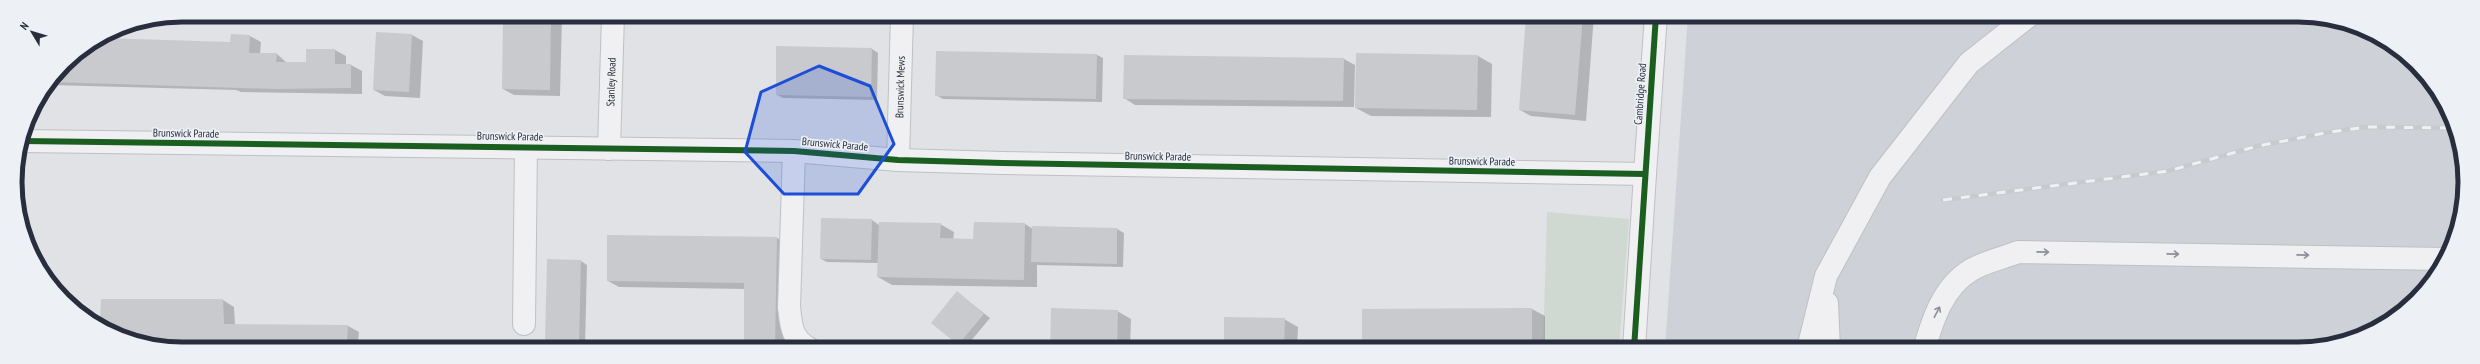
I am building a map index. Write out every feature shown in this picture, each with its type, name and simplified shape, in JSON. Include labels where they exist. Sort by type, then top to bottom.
[{"type":"street","name":"Stanley Road","points":[[609,149],[612,22]]},
{"type":"street","name":"Brunswick Mews","points":[[898,160],[902,22]]},
{"type":"street","name":"Cambridge Road","points":[[1634,342],[1656,22]]},
{"type":"street","points":[[1810,342],[1826,276],[1880,177],[1969,63],[2021,22]]},
{"type":"street","name":"Brunswick Parade","points":[[27,141],[526,146],[609,149],[794,151],[898,160],[1645,174]]},
{"type":"street","points":[[524,324],[526,146]]},
{"type":"street","points":[[794,151],[789,307],[791,328],[795,337],[800,342]]},
{"type":"street","points":[[1926,342],[1933,321],[1948,291],[1971,270],[2018,252],[2396,256],[2439,259]]},
{"type":"street","points":[[1826,276],[1829,342]]},
{"type":"highlighted area","points":[[819,66],[870,86],[894,144],[858,194],[784,194],[745,152],[761,92]]},
{"type":"shaded area","points":[[1688,22],[2319,23],[2349,30],[2378,43],[2411,69],[2437,102],[2453,141],[2458,172],[2457,203],[2450,233],[2437,262],[2411,295],[2395,309],[2378,321],[2339,337],[2308,342],[1665,342]]},
{"type":"shaded area","points":[[1547,212],[1629,219],[1620,342],[1543,342]]},
{"type":"building","points":[[503,22],[551,22],[550,90],[502,89]]},
{"type":"building","points":[[1525,22],[1582,22],[1575,115],[1519,110]]},
{"type":"building","points":[[376,32],[412,34],[409,92],[373,90]]},
{"type":"building","points":[[231,34],[250,35],[249,53],[277,53],[276,62],[306,62],[306,49],[335,49],[335,64],[351,64],[351,88],[276,89],[57,82],[69,69],[85,55],[102,43],[112,38],[230,42]]},
{"type":"building","points":[[776,46],[872,48],[871,97],[776,95]]},
{"type":"building","points":[[936,51],[1097,54],[1096,99],[935,96]]},
{"type":"building","points":[[1356,53],[1478,55],[1477,110],[1355,108]]},
{"type":"building","points":[[1124,55],[1344,58],[1343,101],[1123,99]]},
{"type":"building","points":[[821,218],[872,219],[871,260],[820,259]]},
{"type":"building","points":[[879,222],[941,223],[940,238],[973,239],[974,222],[1025,223],[1024,280],[877,277]]},
{"type":"building","points":[[1032,226],[1117,228],[1117,264],[1031,262]]},
{"type":"building","points":[[607,235],[777,237],[775,342],[744,342],[744,283],[607,281]]},
{"type":"building","points":[[547,259],[581,260],[579,342],[545,342]]},
{"type":"building","points":[[957,291],[984,314],[961,342],[954,342],[931,323]]},
{"type":"building","points":[[101,299],[223,299],[224,324],[348,325],[347,340],[463,342],[172,342],[131,334],[100,320]]},
{"type":"building","points":[[1051,308],[1118,310],[1117,342],[1050,342]]},
{"type":"building","points":[[1532,308],[1532,342],[1362,342],[1362,309]]},
{"type":"building","points":[[1224,317],[1285,318],[1284,342],[1222,342],[1224,340]]},
{"type":"railway","points":[[1943,200],[2168,171],[2258,146],[2330,132],[2366,127],[2449,128]]},
{"type":"cycle path","points":[[1634,342],[1656,22]]},
{"type":"cycle path","points":[[27,141],[794,151],[898,160],[1002,163],[1645,174]]}]
